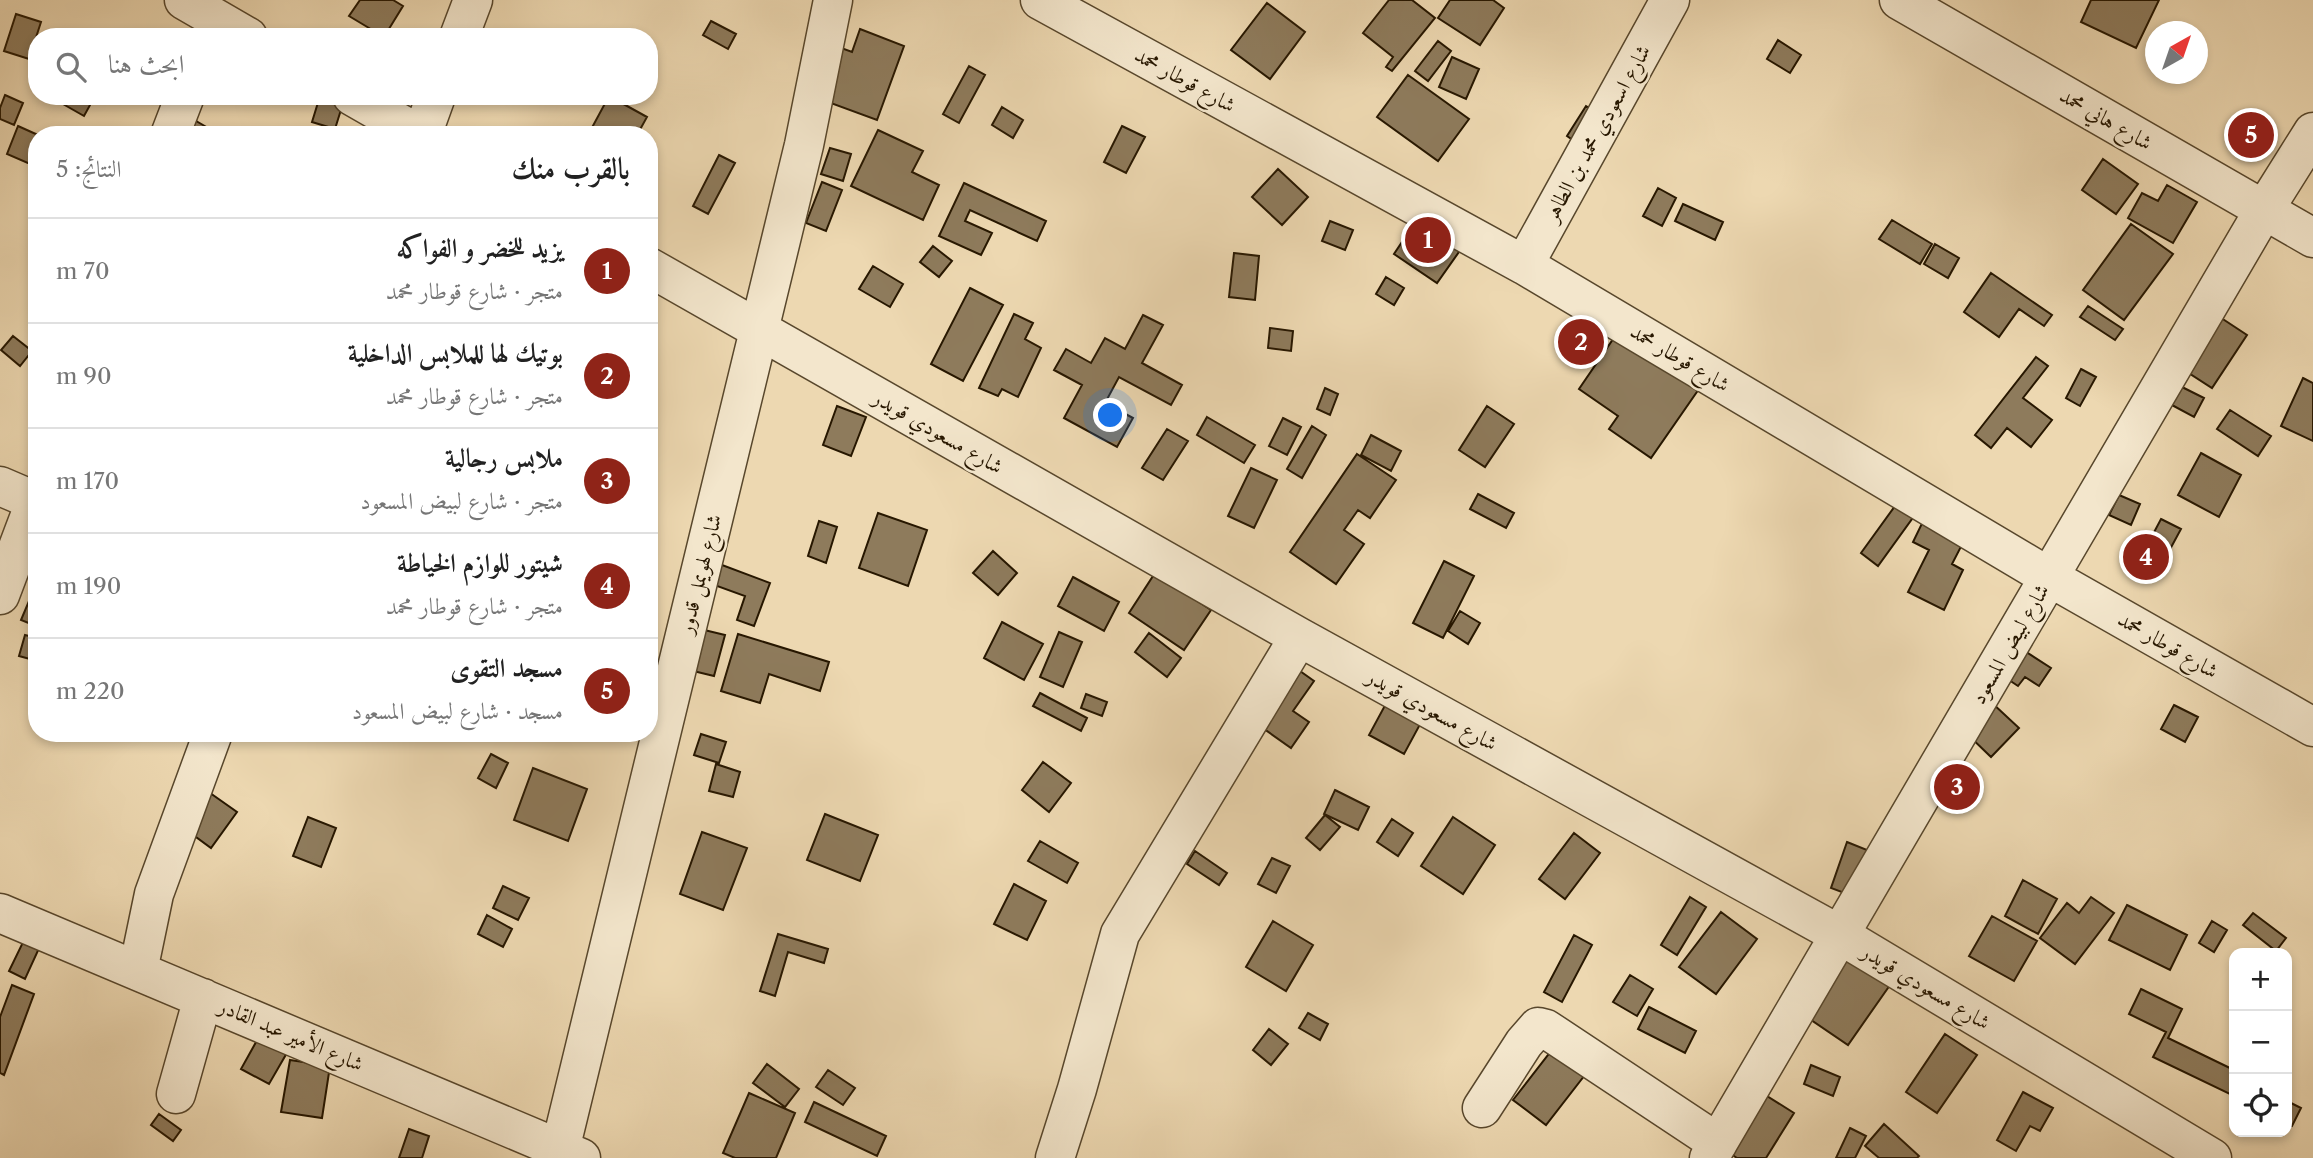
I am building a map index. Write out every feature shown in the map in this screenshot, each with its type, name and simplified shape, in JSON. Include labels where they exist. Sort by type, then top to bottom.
[{"type":"street","points":[[462,28],[473,0]]},
{"type":"street","name":"شارع لهويمل قدور","points":[[567,1155],[804,145],[833,0]]},
{"type":"street","name":"شارع قوطار محمد","points":[[1040,0],[1524,265],[2049,578],[2313,727]]},
{"type":"street","name":"شارع اسعودي محمد بن الطاهر","points":[[1524,265],[1670,0]]},
{"type":"street","name":"شارع هاني محمد","points":[[1899,0],[2313,238]]},
{"type":"street","points":[[207,14],[232,28]]},
{"type":"street","points":[[173,126],[182,105]]},
{"type":"street","points":[[368,105],[405,126]]},
{"type":"street","points":[[424,126],[433,105]]},
{"type":"street","name":"شارع لبيض المسعود","points":[[1713,1151],[2264,210],[2313,132]]},
{"type":"street","name":"شارع مسعودي قويدر","points":[[658,272],[1299,637],[1840,935],[2211,1158]]},
{"type":"street","points":[[0,485],[28,496]]},
{"type":"street","points":[[0,595],[28,520]]},
{"type":"street","points":[[1055,1158],[1077,1089],[1119,934],[1299,637]]},
{"type":"street","points":[[138,971],[154,894],[210,742]]},
{"type":"street","name":"شارع الأمير عبد القادر","points":[[0,913],[567,1155]]},
{"type":"street","points":[[176,1094],[203,998]]},
{"type":"street","points":[[1482,1108],[1531,1033],[1538,1027],[1546,1029],[1579,1050],[1713,1151]]},
{"type":"building","points":[[360,0],[393,0],[403,6],[390,28],[369,28],[349,16]]},
{"type":"building","points":[[1389,0],[1412,0],[1435,18],[1392,71],[1386,67],[1393,57],[1363,33]]},
{"type":"building","points":[[1450,0],[1493,0],[1504,8],[1480,45],[1438,18]]},
{"type":"building","points":[[2091,0],[2159,0],[2149,21],[2145,21],[2145,29],[2136,48],[2081,22]]},
{"type":"building","points":[[1267,3],[1305,32],[1270,79],[1231,50]]},
{"type":"building","points":[[16,14],[41,22],[39,28],[28,28],[28,59],[4,51]]},
{"type":"building","points":[[711,21],[736,34],[728,49],[703,35]]},
{"type":"building","points":[[860,29],[904,46],[877,120],[817,98],[836,46],[852,52]]},
{"type":"building","points":[[1778,40],[1801,55],[1790,73],[1767,59]]},
{"type":"building","points":[[1438,41],[1451,51],[1428,81],[1415,71]]},
{"type":"building","points":[[1452,57],[1479,69],[1466,99],[1439,87]]},
{"type":"building","points":[[969,66],[985,75],[959,123],[943,114]]},
{"type":"building","points":[[1408,75],[1469,119],[1438,161],[1377,117]]},
{"type":"building","points":[[5,95],[23,103],[14,125],[0,119],[0,108]]},
{"type":"building","points":[[65,105],[90,105],[84,116]]},
{"type":"building","points":[[317,105],[342,105],[336,126],[312,122]]},
{"type":"building","points":[[604,105],[625,105],[647,117],[642,126],[593,126]]},
{"type":"building","points":[[1586,106],[1607,118],[1587,150],[1567,136]]},
{"type":"building","points":[[1002,107],[1023,120],[1013,138],[992,125]]},
{"type":"building","points":[[191,118],[205,126],[186,126]]},
{"type":"building","points":[[18,126],[28,130],[28,163],[7,154]]},
{"type":"building","points":[[1122,126],[1145,137],[1126,173],[1104,162]]},
{"type":"building","points":[[878,130],[923,151],[912,172],[939,185],[923,220],[851,186]]},
{"type":"building","points":[[830,148],[851,154],[843,181],[821,174]]},
{"type":"building","points":[[719,155],[735,163],[708,214],[693,206]]},
{"type":"building","points":[[2103,159],[2138,184],[2116,214],[2082,190]]},
{"type":"building","points":[[1278,169],[1308,197],[1282,225],[1252,197]]},
{"type":"building","points":[[822,182],[842,190],[826,231],[806,223]]},
{"type":"building","points":[[964,183],[1046,221],[1037,241],[970,210],[965,221],[992,233],[981,255],[939,236]]},
{"type":"building","points":[[2167,185],[2197,202],[2173,243],[2128,218],[2142,193],[2158,201]]},
{"type":"building","points":[[1658,188],[1676,198],[1662,226],[1643,216]]},
{"type":"building","points":[[1683,204],[1723,222],[1715,240],[1675,221]]},
{"type":"building","points":[[1422,212],[1466,242],[1437,283],[1394,254]]},
{"type":"building","points":[[1892,220],[1932,244],[1920,264],[1879,239]]},
{"type":"building","points":[[1330,221],[1353,230],[1345,250],[1322,241]]},
{"type":"building","points":[[2131,224],[2173,254],[2124,320],[2083,290]]},
{"type":"building","points":[[1935,244],[1959,258],[1948,278],[1924,264]]},
{"type":"building","points":[[933,246],[952,261],[939,277],[920,262]]},
{"type":"building","points":[[1234,253],[1259,256],[1255,300],[1229,297]]},
{"type":"building","points":[[873,266],[903,284],[890,307],[859,289]]},
{"type":"building","points":[[1991,273],[2052,315],[2044,326],[2019,309],[1999,337],[1964,312]]},
{"type":"building","points":[[1386,277],[1404,288],[1394,305],[1376,294]]},
{"type":"building","points":[[970,288],[1003,305],[963,381],[931,364]]},
{"type":"building","points":[[2088,306],[2123,329],[2115,340],[2080,317]]},
{"type":"building","points":[[2203,306],[2247,335],[2212,388],[2167,359]]},
{"type":"building","points":[[1014,314],[1033,323],[1025,339],[1041,348],[1018,397],[1002,389],[998,396],[979,388]]},
{"type":"building","points":[[1143,315],[1163,325],[1142,363],[1182,385],[1171,405],[1119,377],[1105,403],[1133,418],[1117,447],[1064,418],[1082,385],[1054,370],[1066,349],[1091,363],[1105,338],[1125,349]]},
{"type":"building","points":[[1270,328],[1293,331],[1291,351],[1268,348]]},
{"type":"building","points":[[1620,329],[1701,386],[1651,458],[1609,429],[1618,416],[1579,389]]},
{"type":"building","points":[[13,336],[28,348],[28,356],[20,366],[1,350]]},
{"type":"building","points":[[2036,357],[2048,366],[2023,398],[2052,420],[2031,447],[2007,428],[1991,448],[1975,435]]},
{"type":"building","points":[[2081,369],[2096,377],[2080,406],[2066,398]]},
{"type":"building","points":[[2303,378],[2313,383],[2313,441],[2281,426]]},
{"type":"building","points":[[2180,386],[2204,398],[2194,417],[2170,404]]},
{"type":"building","points":[[1325,388],[1338,394],[1330,415],[1317,409]]},
{"type":"building","points":[[837,406],[866,417],[851,456],[823,445]]},
{"type":"building","points":[[1487,406],[1514,424],[1485,467],[1459,450]]},
{"type":"building","points":[[2230,410],[2271,436],[2258,456],[2217,429]]},
{"type":"building","points":[[1207,417],[1255,445],[1244,463],[1197,435]]},
{"type":"building","points":[[1283,418],[1301,427],[1287,455],[1269,446]]},
{"type":"building","points":[[1312,426],[1326,435],[1302,478],[1287,469]]},
{"type":"building","points":[[1167,429],[1188,441],[1163,480],[1142,468]]},
{"type":"building","points":[[1371,435],[1401,451],[1391,471],[1361,455]]},
{"type":"building","points":[[2201,453],[2241,475],[2219,517],[2178,495]]},
{"type":"building","points":[[1357,454],[1396,480],[1370,518],[1358,510],[1344,530],[1364,544],[1336,584],[1290,552]]},
{"type":"building","points":[[1251,468],[1277,480],[1254,528],[1228,516]]},
{"type":"building","points":[[1908,488],[1925,501],[1878,566],[1861,553]]},
{"type":"building","points":[[1478,494],[1514,513],[1506,528],[1470,509]]},
{"type":"building","points":[[2119,495],[2140,504],[2131,525],[2109,515]]},
{"type":"building","points":[[1928,511],[1969,531],[1952,564],[1963,570],[1944,610],[1908,592],[1929,550],[1913,542]]},
{"type":"building","points":[[878,513],[927,530],[908,586],[859,568]]},
{"type":"building","points":[[2161,519],[2181,529],[2162,564],[2143,553]]},
{"type":"building","points":[[819,521],[837,527],[826,563],[808,556]]},
{"type":"building","points":[[993,551],[1017,573],[998,595],[973,573]]},
{"type":"building","points":[[1444,561],[1474,576],[1443,638],[1413,623]]},
{"type":"building","points":[[714,562],[770,583],[754,626],[737,620],[745,596],[706,582]]},
{"type":"building","points":[[1155,573],[1211,610],[1184,650],[1129,613]]},
{"type":"building","points":[[1073,577],[1119,602],[1104,631],[1058,606]]},
{"type":"building","points":[[28,603],[28,623],[21,620]]},
{"type":"building","points":[[1460,611],[1480,623],[1468,644],[1448,631]]},
{"type":"building","points":[[1002,622],[1043,644],[1024,680],[984,658]]},
{"type":"building","points":[[696,628],[725,635],[714,676],[685,669]]},
{"type":"building","points":[[1059,632],[1082,642],[1063,687],[1040,677]]},
{"type":"building","points":[[1149,633],[1181,658],[1167,677],[1135,652]]},
{"type":"building","points":[[738,634],[829,662],[820,691],[769,674],[760,703],[721,691]]},
{"type":"building","points":[[25,635],[28,636],[28,658],[19,656]]},
{"type":"building","points":[[2017,646],[2051,668],[2039,686],[2025,677],[2018,686],[2000,674]]},
{"type":"building","points":[[1276,654],[1314,681],[1293,711],[1309,722],[1291,748],[1257,724]]},
{"type":"building","points":[[1040,693],[1087,718],[1081,731],[1033,706]]},
{"type":"building","points":[[1086,694],[1107,702],[1102,716],[1081,708]]},
{"type":"building","points":[[1389,698],[1424,717],[1404,754],[1369,735]]},
{"type":"building","points":[[1991,702],[2019,728],[1991,757],[1964,731]]},
{"type":"building","points":[[2174,705],[2198,717],[2185,742],[2161,729]]},
{"type":"building","points":[[701,734],[726,742],[719,763],[694,755]]},
{"type":"building","points":[[491,754],[508,763],[496,788],[478,778]]},
{"type":"building","points":[[1043,762],[1071,783],[1049,812],[1022,790]]},
{"type":"building","points":[[716,764],[740,772],[733,797],[709,791]]},
{"type":"building","points":[[533,768],[587,789],[568,841],[514,820]]},
{"type":"building","points":[[203,788],[237,812],[211,848],[177,823]]},
{"type":"building","points":[[1335,790],[1369,807],[1358,830],[1324,814]]},
{"type":"building","points":[[825,814],[878,835],[860,881],[807,860]]},
{"type":"building","points":[[1325,815],[1340,827],[1320,850],[1306,838]]},
{"type":"building","points":[[308,817],[336,828],[321,867],[293,856]]},
{"type":"building","points":[[1453,817],[1495,845],[1463,894],[1421,866]]},
{"type":"building","points":[[1392,819],[1413,833],[1398,856],[1377,842]]},
{"type":"building","points":[[702,832],[747,848],[723,910],[680,894]]},
{"type":"building","points":[[1574,833],[1600,853],[1565,899],[1539,879]]},
{"type":"building","points":[[1040,841],[1078,863],[1067,883],[1028,861]]},
{"type":"building","points":[[1847,842],[1872,852],[1855,897],[1831,888]]},
{"type":"building","points":[[1195,851],[1227,873],[1219,885],[1187,864]]},
{"type":"building","points":[[1272,858],[1290,866],[1276,893],[1258,884]]},
{"type":"building","points":[[2023,880],[2057,899],[2038,934],[2005,916]]},
{"type":"building","points":[[1014,884],[1046,901],[1027,940],[994,924]]},
{"type":"building","points":[[503,886],[529,898],[518,920],[493,908]]},
{"type":"building","points":[[1690,897],[1706,907],[1677,955],[1661,945]]},
{"type":"building","points":[[2091,897],[2114,913],[2075,964],[2040,938],[2067,903],[2079,913]]},
{"type":"building","points":[[2127,905],[2187,935],[2170,970],[2109,940]]},
{"type":"building","points":[[1721,912],[1757,939],[1716,994],[1679,967]]},
{"type":"building","points":[[2253,913],[2286,938],[2278,948],[2272,948],[2243,925]]},
{"type":"building","points":[[487,915],[512,929],[503,947],[478,934]]},
{"type":"building","points":[[1992,916],[2037,941],[2014,981],[1969,956]]},
{"type":"building","points":[[1273,921],[1313,945],[1286,991],[1246,967]]},
{"type":"building","points":[[2212,921],[2227,930],[2214,952],[2199,943]]},
{"type":"building","points":[[778,934],[828,949],[824,963],[788,952],[775,996],[760,991]]},
{"type":"building","points":[[1574,935],[1592,945],[1562,1002],[1544,992]]},
{"type":"building","points":[[26,936],[41,944],[25,979],[9,971]]},
{"type":"building","points":[[1831,945],[1890,985],[1848,1045],[1789,1005]]},
{"type":"building","points":[[1630,975],[1653,989],[1637,1016],[1613,1002]]},
{"type":"building","points":[[12,985],[34,994],[4,1075],[0,1073],[0,1017]]},
{"type":"building","points":[[2141,989],[2182,1009],[2168,1038],[2229,1068],[2229,1094],[2153,1057],[2166,1032],[2129,1014]]},
{"type":"building","points":[[1649,1007],[1696,1031],[1685,1053],[1638,1029]]},
{"type":"building","points":[[1308,1013],[1328,1024],[1320,1040],[1299,1028]]},
{"type":"building","points":[[1269,1029],[1288,1044],[1271,1065],[1253,1050]]},
{"type":"building","points":[[1945,1034],[1977,1055],[1937,1113],[1906,1092]]},
{"type":"building","points":[[260,1035],[288,1051],[269,1084],[241,1069]]},
{"type":"building","points":[[1555,1046],[1588,1071],[1546,1125],[1513,1100]]},
{"type":"building","points":[[290,1060],[330,1066],[322,1118],[281,1112]]},
{"type":"building","points":[[767,1064],[799,1089],[785,1107],[753,1083]]},
{"type":"building","points":[[1811,1065],[1840,1077],[1833,1096],[1804,1084]]},
{"type":"building","points":[[828,1070],[855,1088],[843,1105],[816,1087]]},
{"type":"building","points":[[1759,1091],[1794,1113],[1766,1158],[1737,1158],[1722,1148]]},
{"type":"building","points":[[2023,1092],[2053,1108],[2040,1131],[2030,1126],[2016,1151],[1997,1140]]},
{"type":"building","points":[[749,1093],[795,1113],[776,1158],[735,1158],[723,1153]]},
{"type":"building","points":[[814,1102],[886,1136],[877,1156],[805,1122]]},
{"type":"building","points":[[2292,1104],[2301,1108],[2292,1126]]},
{"type":"building","points":[[159,1114],[181,1130],[173,1141],[151,1125]]},
{"type":"building","points":[[1884,1124],[1919,1156],[1879,1158],[1865,1146]]},
{"type":"building","points":[[1850,1128],[1866,1136],[1855,1158],[1836,1158]]},
{"type":"building","points":[[409,1129],[429,1136],[422,1158],[399,1158]]},
{"type":"place","name":"مسجد التقوى","points":[[2251,135]]},
{"type":"place","name":"يزيد للخضر و الفواكه","points":[[1428,240]]},
{"type":"place","name":"بوتيك لها للملابس الداخلية","points":[[1581,342]]},
{"type":"place","name":"شيتور للوازم الخياطة","points":[[2146,557]]},
{"type":"place","name":"ملابس رجالية","points":[[1957,787]]}]
